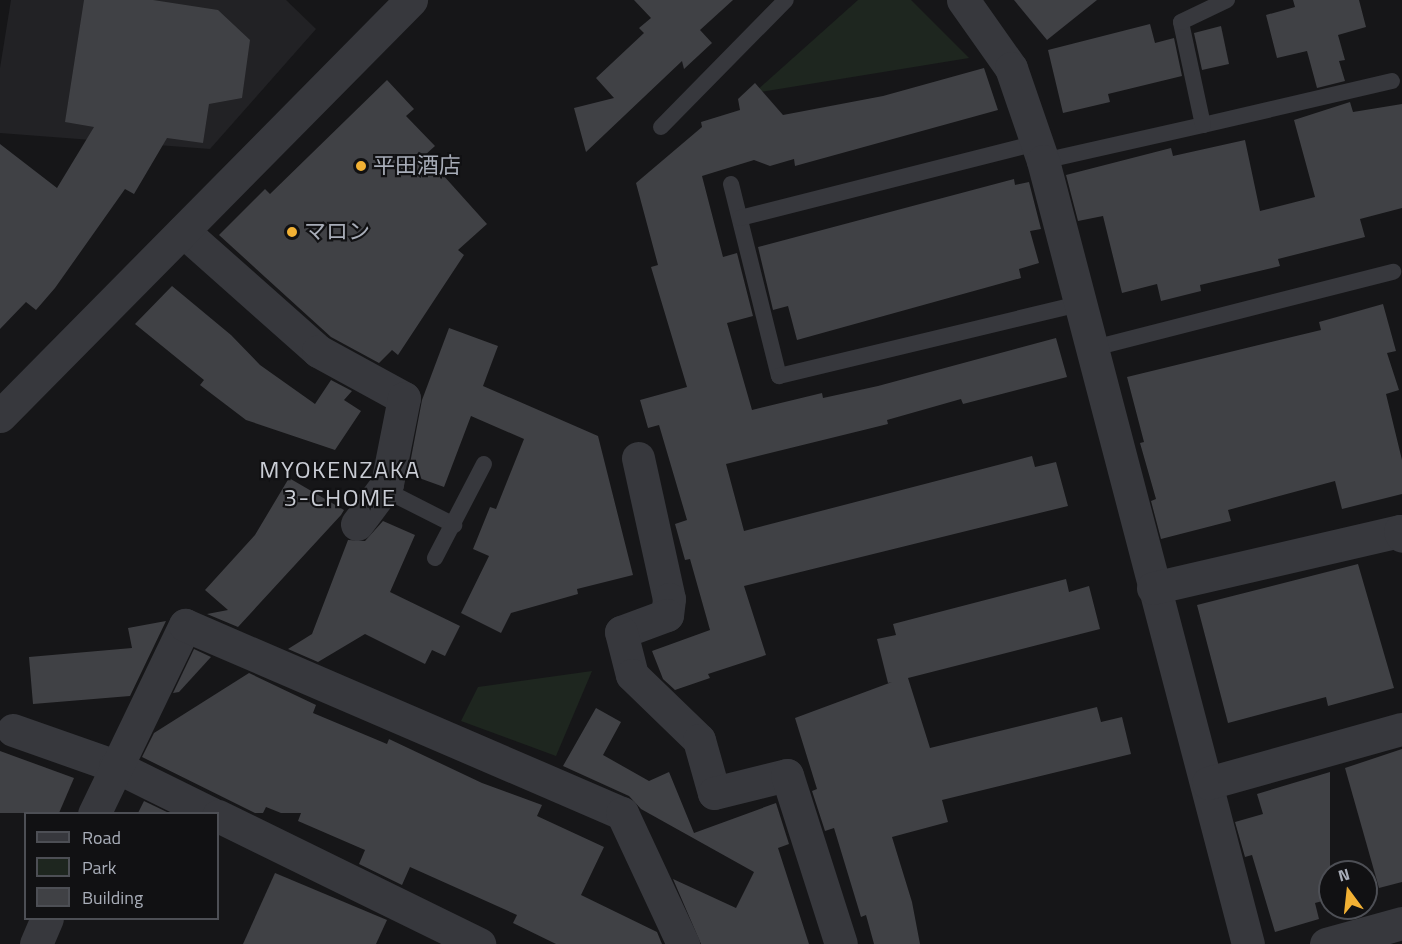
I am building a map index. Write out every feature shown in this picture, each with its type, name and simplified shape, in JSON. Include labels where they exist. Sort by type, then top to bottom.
[{"type":"street","points":[[0,416],[411,0]]},
{"type":"street","points":[[963,0],[1011,68],[1040,152],[1153,588],[1208,783],[1248,944]]},
{"type":"street","points":[[183,231],[318,351],[404,398],[383,489],[357,524]]},
{"type":"street","points":[[638,458],[669,599],[667,615],[621,632],[632,675],[699,740],[714,793],[787,775],[841,944]]},
{"type":"street","points":[[1153,588],[1400,531],[1402,536]]},
{"type":"street","points":[[94,812],[186,625],[622,813],[683,944]]},
{"type":"street","points":[[1208,783],[1402,729]]},
{"type":"street","points":[[13,730],[115,766],[210,812]]},
{"type":"street","points":[[219,816],[480,944]]},
{"type":"street","points":[[36,944],[46,920]]},
{"type":"street","points":[[1326,944],[1402,923]]},
{"type":"lane","points":[[661,127],[786,0]]},
{"type":"lane","points":[[1203,125],[1181,22],[1227,0]]},
{"type":"lane","points":[[740,218],[1040,152],[1203,125],[1392,81]]},
{"type":"lane","points":[[731,184],[779,376],[1079,304]]},
{"type":"lane","points":[[1090,350],[1393,272]]},
{"type":"lane","points":[[435,558],[484,464]]},
{"type":"lane","points":[[383,489],[454,525]]},
{"type":"shaded area","points":[[11,0],[286,0],[316,29],[210,149],[0,133],[0,68]]},
{"type":"green space","points":[[858,0],[911,0],[969,58],[754,93]]},
{"type":"green space","points":[[592,671],[556,756],[461,721],[478,687]]},
{"type":"building","points":[[84,0],[153,0],[218,10],[250,40],[242,98],[209,104],[203,143],[167,138],[134,194],[125,189],[55,288],[36,310],[26,302],[0,329],[0,144],[57,188],[94,127],[65,122]]},
{"type":"building","points":[[634,0],[733,0],[700,30],[712,43],[684,69],[682,61],[586,152],[574,108],[614,98],[596,78],[644,33],[639,28],[651,18]]},
{"type":"building","points":[[1014,0],[1097,0],[1047,40]]},
{"type":"building","points":[[1293,0],[1359,0],[1366,27],[1338,35],[1345,60],[1339,61],[1345,81],[1317,88],[1307,51],[1277,58],[1266,15],[1295,7]]},
{"type":"building","points":[[1150,24],[1155,43],[1174,38],[1182,76],[1108,94],[1110,102],[1063,113],[1048,50]]},
{"type":"building","points":[[1221,26],[1229,64],[1202,70],[1194,33]]},
{"type":"building","points":[[984,68],[998,110],[795,166],[794,159],[770,166],[754,160],[702,176],[723,257],[737,253],[753,316],[727,323],[752,410],[822,393],[823,398],[878,386],[1056,338],[1067,377],[963,404],[961,399],[887,420],[888,424],[726,464],[744,531],[1032,456],[1035,467],[1056,462],[1068,506],[744,586],[766,655],[708,674],[710,678],[675,690],[663,679],[652,651],[710,630],[690,559],[685,560],[675,524],[687,520],[659,425],[648,428],[640,400],[687,387],[651,267],[658,265],[636,183],[702,127],[701,122],[740,110],[738,99],[755,83],[783,115],[883,96]]},
{"type":"building","points":[[387,80],[414,109],[406,116],[435,146],[425,155],[487,224],[458,250],[464,255],[398,355],[392,350],[379,363],[331,337],[219,235],[265,189],[270,194]]},
{"type":"building","points":[[1350,102],[1353,112],[1402,104],[1402,208],[1360,219],[1365,237],[1278,259],[1280,266],[1200,285],[1201,291],[1161,301],[1157,284],[1122,293],[1103,216],[1078,221],[1066,175],[1171,148],[1173,156],[1245,140],[1260,211],[1315,197],[1294,120]]},
{"type":"building","points":[[1014,179],[1015,185],[1029,182],[1041,229],[1030,231],[1039,263],[1019,269],[1021,278],[797,340],[788,306],[773,310],[758,247]]},
{"type":"building","points":[[172,286],[231,335],[260,365],[315,404],[331,380],[352,391],[344,400],[361,411],[335,450],[246,420],[200,385],[204,380],[135,324]]},
{"type":"building","points":[[1383,304],[1396,351],[1387,353],[1399,390],[1386,394],[1402,460],[1402,494],[1342,509],[1335,481],[1228,510],[1231,521],[1161,539],[1151,501],[1156,499],[1140,443],[1144,442],[1127,377],[1321,330],[1319,322]]},
{"type":"building","points":[[449,328],[498,346],[483,386],[598,436],[633,575],[577,589],[578,594],[511,613],[501,633],[461,613],[489,556],[473,549],[490,507],[496,509],[524,439],[471,416],[444,487],[408,474],[422,400]]},
{"type":"building","points":[[289,478],[344,510],[341,515],[238,627],[207,614],[228,610],[205,590],[255,535]]},
{"type":"building","points":[[383,521],[415,535],[390,592],[460,626],[445,656],[432,650],[425,664],[365,634],[318,662],[288,649],[312,634],[348,540],[365,541]]},
{"type":"building","points":[[1358,564],[1394,688],[1328,706],[1326,697],[1228,723],[1197,605]]},
{"type":"building","points":[[1066,579],[1069,592],[1089,586],[1100,629],[908,678],[930,748],[1097,707],[1101,722],[1122,717],[1131,754],[942,800],[948,822],[892,837],[912,902],[920,944],[874,944],[866,915],[861,917],[834,828],[825,831],[812,791],[817,789],[795,718],[892,682],[888,683],[877,639],[896,635],[893,624]]},
{"type":"building","points":[[166,621],[130,696],[33,704],[29,657],[132,648],[128,628]]},
{"type":"building","points":[[194,649],[211,657],[179,692],[173,693]]},
{"type":"building","points":[[249,673],[316,705],[313,713],[387,744],[389,739],[482,783],[542,805],[537,816],[604,847],[581,895],[657,932],[662,944],[556,944],[513,923],[517,915],[410,867],[402,885],[359,864],[365,850],[298,821],[301,813],[281,813],[266,807],[263,813],[255,813],[142,757],[154,733]]},
{"type":"building","points":[[596,708],[621,722],[603,755],[649,781],[669,772],[694,833],[776,803],[789,844],[778,848],[809,944],[701,944],[673,879],[736,908],[754,872],[641,809],[629,796],[563,766]]},
{"type":"building","points":[[1402,749],[1402,882],[1379,888],[1378,860],[1371,860],[1345,768]]},
{"type":"building","points":[[0,751],[74,778],[59,812],[0,813]]},
{"type":"building","points":[[1330,772],[1330,860],[1318,860],[1318,902],[1315,903],[1318,919],[1275,932],[1252,855],[1245,857],[1235,822],[1263,814],[1257,794]]},
{"type":"building","points":[[144,801],[167,812],[138,812]]},
{"type":"building","points":[[275,873],[387,920],[376,944],[243,944]]},
{"type":"place","name":"平田酒店","points":[[361,166]]},
{"type":"place","name":"マロン","points":[[292,232]]},
{"type":"district","name":"MYOKENZAKA 3-CHOME","points":[[340,484]]}]
